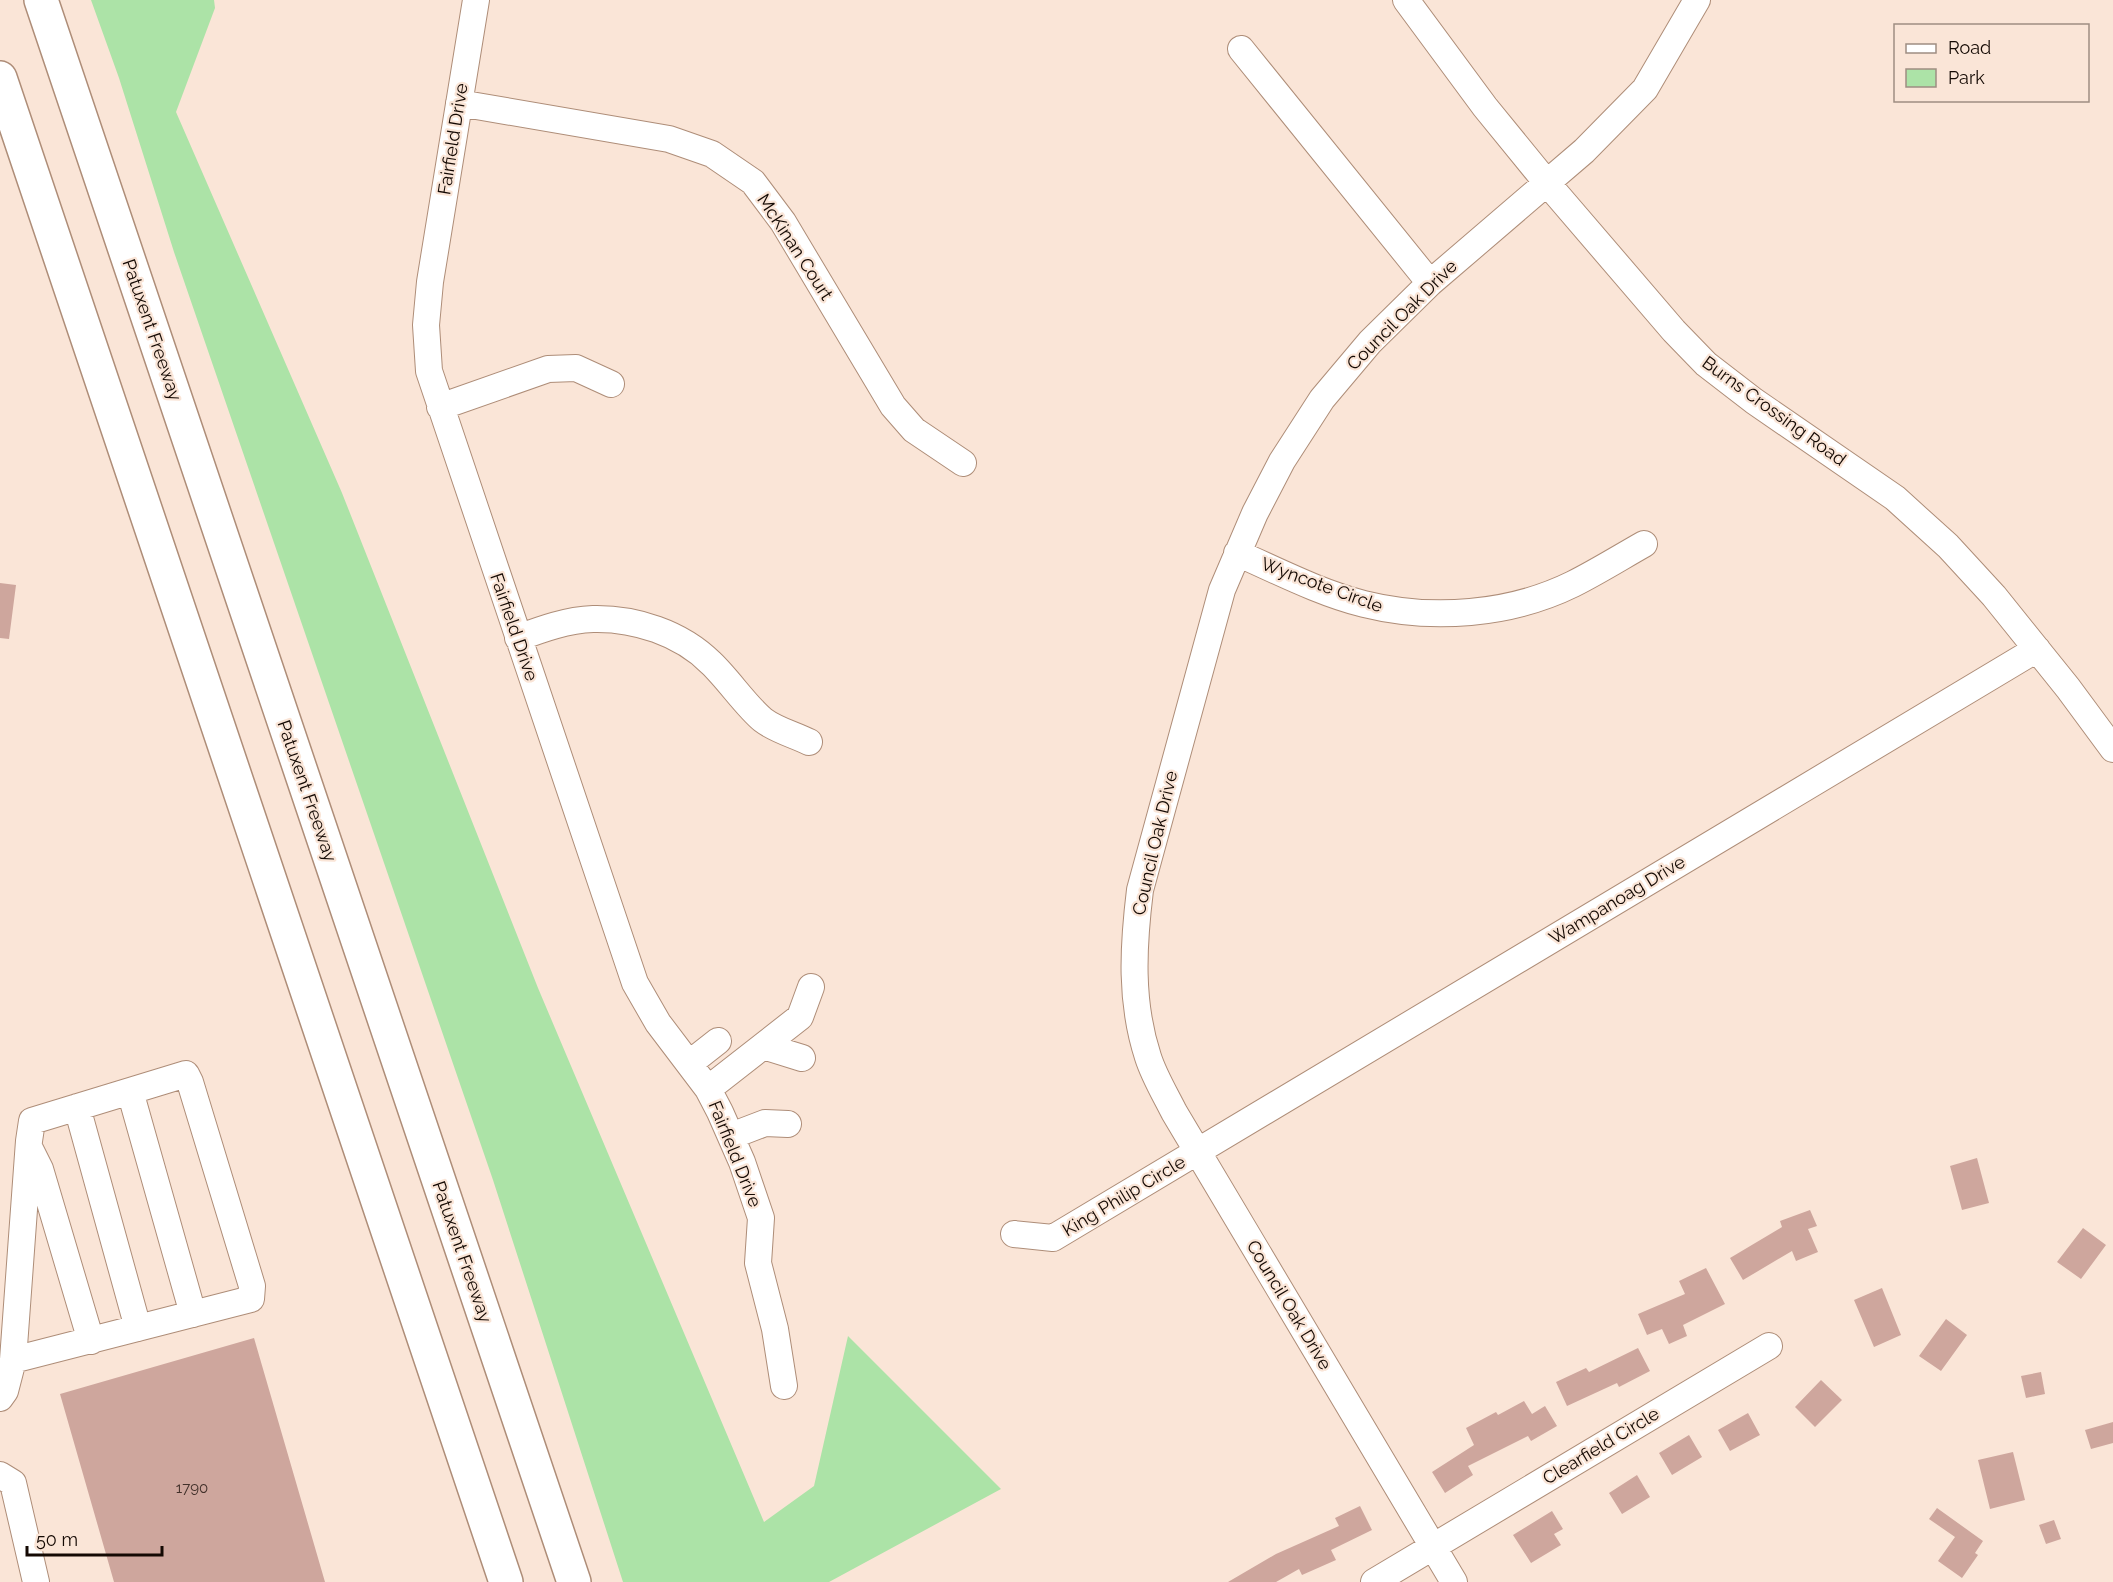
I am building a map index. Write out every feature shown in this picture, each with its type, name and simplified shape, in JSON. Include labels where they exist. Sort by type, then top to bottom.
[{"type":"highway","name":"Patuxent Freeway","points":[[41,0],[574,1582]]},
{"type":"highway","points":[[0,78],[506,1582]]},
{"type":"street","name":"Fairfield Drive","points":[[476,0],[430,282],[426,325],[429,370],[635,983],[658,1023],[708,1089],[731,1136],[761,1218],[758,1263],[775,1329],[784,1386]]},
{"type":"street","name":"Burns Crossing Road","points":[[1406,0],[1485,107],[1674,331],[1706,364],[1762,406],[1895,498],[1948,546],[1995,596],[2113,749]]},
{"type":"street","name":"Council Oak Drive","points":[[1454,1582],[1197,1152],[1174,1112],[1149,1058],[1139,1019],[1134,980],[1134,937],[1140,891],[1222,590],[1237,553],[1282,461],[1322,399],[1370,342],[1430,283],[1584,152],[1645,89],[1697,0]]},
{"type":"street","points":[[1241,49],[1430,283]]},
{"type":"street","name":"McKinan Court","points":[[459,102],[669,139],[712,154],[753,182],[783,222],[893,406],[914,430],[963,463]]},
{"type":"street","points":[[440,407],[548,369],[576,368],[611,384]]},
{"type":"street","name":"Wyncote Circle","points":[[1237,553],[1327,591],[1362,603],[1397,611],[1438,614],[1479,611],[1521,603],[1571,585],[1644,544]]},
{"type":"street","points":[[518,638],[553,626],[593,619],[625,621],[656,629],[692,647],[710,662],[764,721],[809,742]]},
{"type":"street","name":"Wampanoag Drive","points":[[1197,1152],[2037,649]]},
{"type":"street","points":[[708,1089],[800,1017],[811,987]]},
{"type":"street","points":[[690,1063],[718,1041]]},
{"type":"street","points":[[763,1046],[802,1058]]},
{"type":"street","points":[[0,1398],[5,1391],[13,1360],[28,1145],[32,1121],[186,1074],[252,1286],[251,1299],[13,1360]]},
{"type":"street","points":[[130,1091],[193,1314]]},
{"type":"street","points":[[76,1107],[138,1328]]},
{"type":"street","points":[[731,1136],[765,1123],[788,1124]]},
{"type":"street","points":[[28,1145],[40,1169],[91,1341]]},
{"type":"street","name":"King Philip Circle","points":[[1014,1234],[1053,1238],[1197,1152]]},
{"type":"street","name":"Clearfield Circle","points":[[1374,1582],[1769,1346]]},
{"type":"street","points":[[0,1475],[13,1483],[36,1582]]},
{"type":"green space","points":[[91,0],[214,0],[215,8],[176,112],[342,493],[538,988],[764,1522],[814,1486],[848,1336],[1001,1489],[829,1582],[623,1582],[493,1180],[174,252],[119,78]]},
{"type":"building","points":[[0,583],[16,585],[9,639],[0,638]]},
{"type":"building","points":[[1977,1158],[1989,1203],[1962,1210],[1950,1166]]},
{"type":"building","points":[[1810,1210],[1817,1226],[1808,1229],[1818,1252],[1796,1261],[1792,1251],[1743,1280],[1730,1258],[1782,1227],[1780,1221]]},
{"type":"building","points":[[2083,1228],[2106,1245],[2081,1279],[2057,1262]]},
{"type":"building","points":[[1706,1268],[1725,1304],[1683,1325],[1687,1336],[1669,1344],[1662,1329],[1647,1335],[1638,1314],[1685,1294],[1679,1281]]},
{"type":"building","points":[[1882,1288],[1901,1335],[1874,1347],[1854,1300]]},
{"type":"building","points":[[1946,1319],[1967,1335],[1941,1371],[1919,1356]]},
{"type":"building","points":[[254,1338],[325,1582],[114,1582],[60,1394]]},
{"type":"building","points":[[1638,1348],[1650,1371],[1619,1387],[1617,1383],[1567,1406],[1556,1382],[1586,1368],[1589,1372]]},
{"type":"building","points":[[2041,1372],[2045,1394],[2026,1398],[2021,1376]]},
{"type":"building","points":[[1821,1380],[1842,1400],[1815,1427],[1795,1407]]},
{"type":"building","points":[[1524,1401],[1532,1414],[1545,1406],[1557,1426],[1531,1441],[1528,1436],[1468,1466],[1473,1475],[1445,1493],[1432,1472],[1474,1445],[1466,1428],[1496,1412],[1498,1415]]},
{"type":"building","points":[[1748,1413],[1760,1435],[1730,1451],[1718,1430]]},
{"type":"building","points":[[2113,1422],[2113,1443],[2091,1449],[2085,1430]]},
{"type":"building","points":[[1689,1435],[1702,1457],[1672,1475],[1659,1453]]},
{"type":"building","points":[[2013,1452],[2025,1500],[1990,1509],[1978,1460]]},
{"type":"building","points":[[1637,1475],[1650,1497],[1622,1514],[1609,1493]]},
{"type":"building","points":[[1360,1506],[1372,1530],[1331,1550],[1336,1560],[1302,1575],[1299,1569],[1276,1582],[1228,1582],[1276,1554],[1339,1526],[1335,1518]]},
{"type":"building","points":[[1937,1508],[1983,1541],[1975,1553],[1978,1555],[1962,1578],[1938,1561],[1955,1537],[1929,1519]]},
{"type":"building","points":[[1552,1511],[1563,1529],[1554,1534],[1561,1545],[1531,1563],[1513,1535]]},
{"type":"building","points":[[2054,1520],[2061,1539],[2046,1544],[2039,1525]]}]
